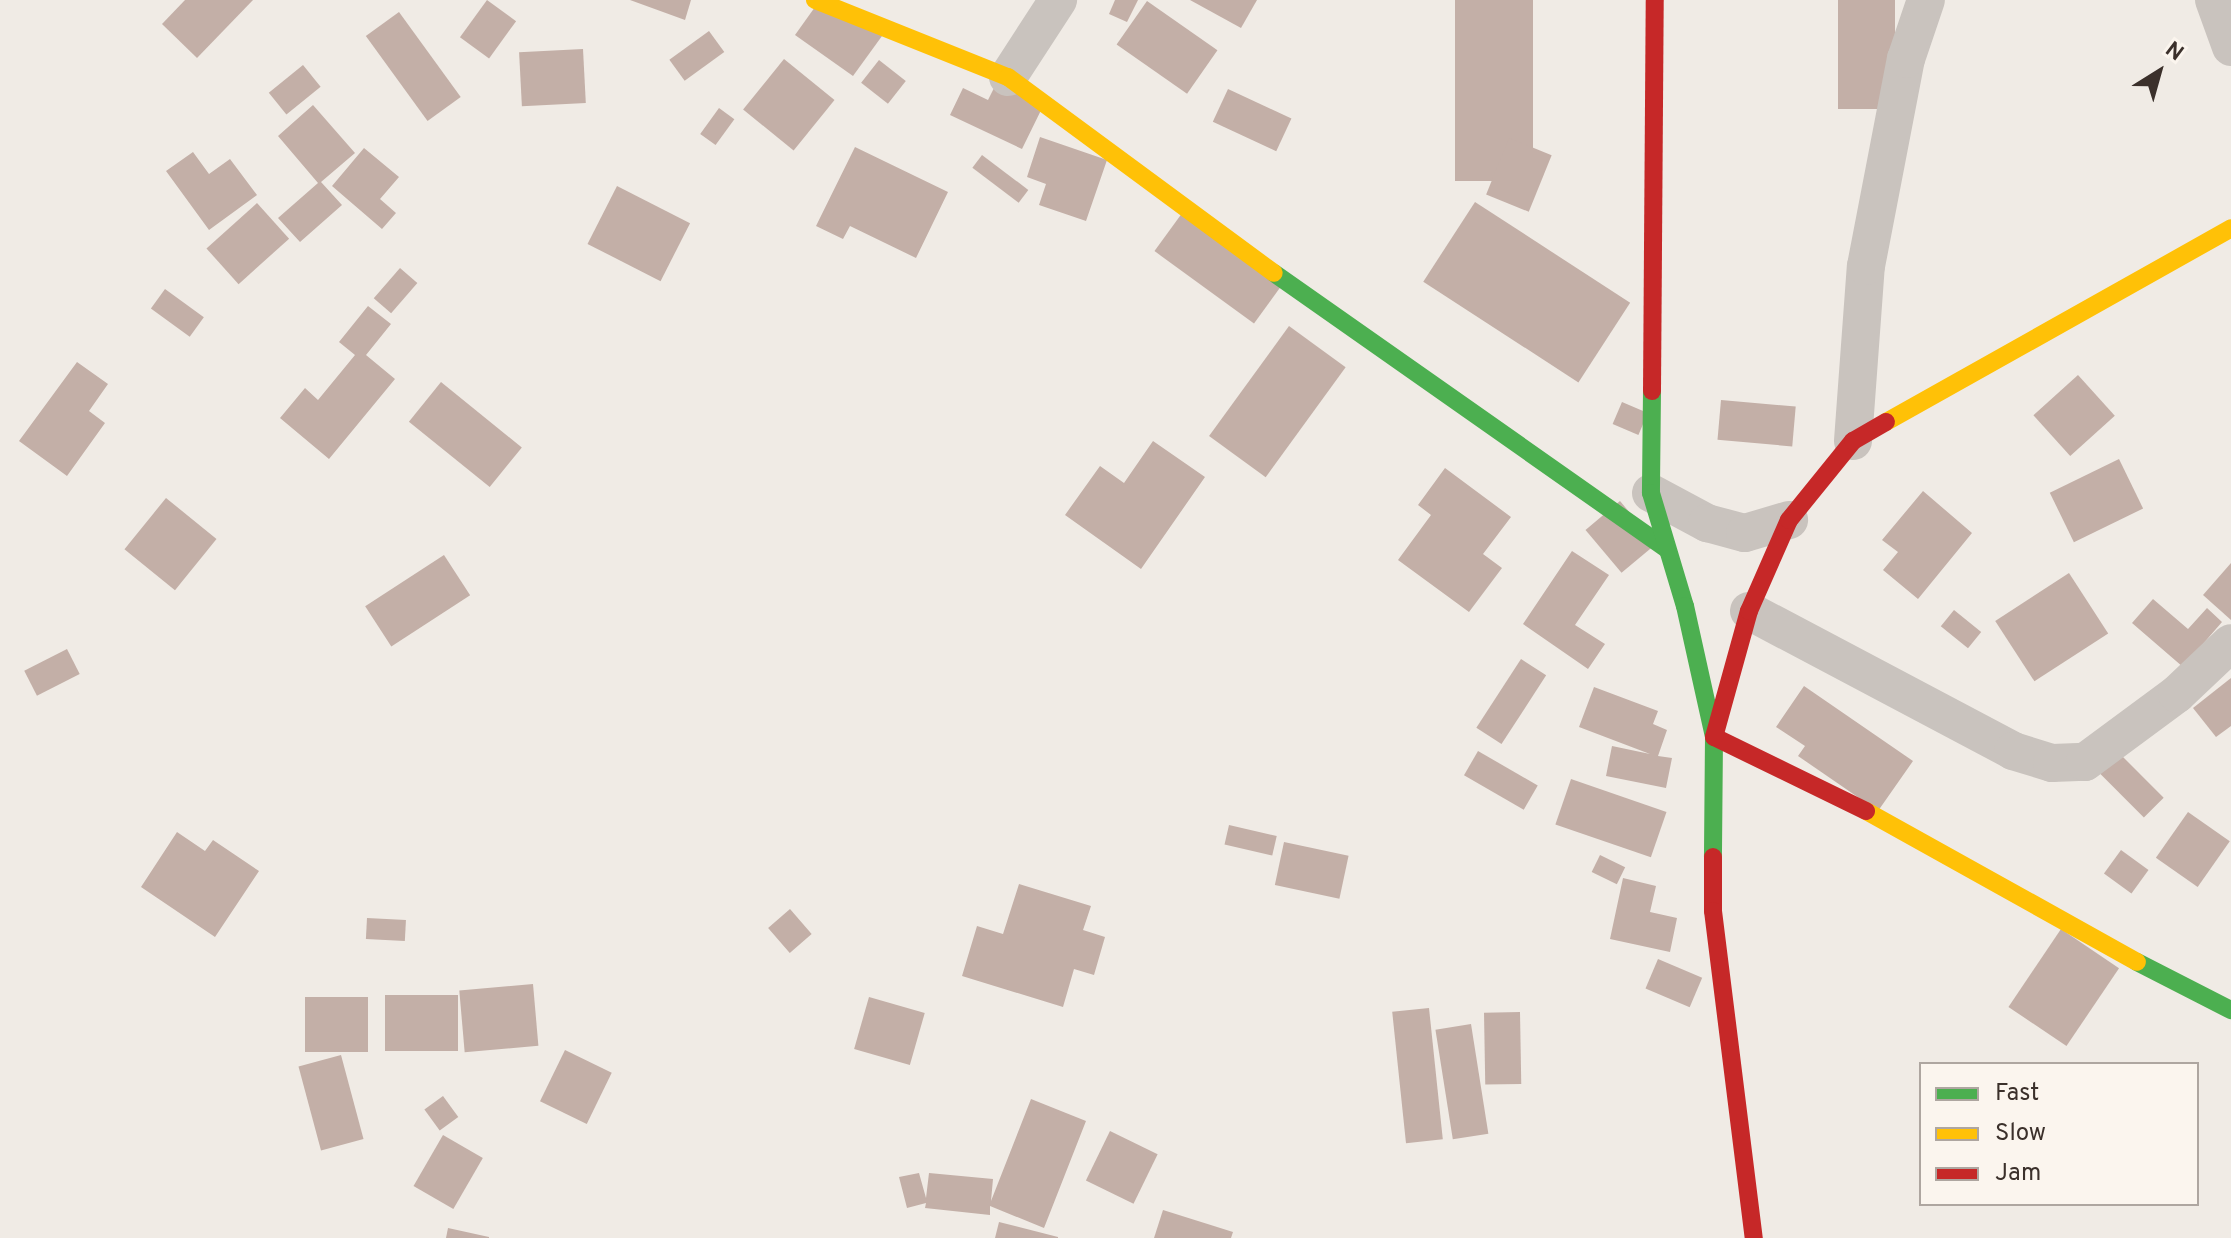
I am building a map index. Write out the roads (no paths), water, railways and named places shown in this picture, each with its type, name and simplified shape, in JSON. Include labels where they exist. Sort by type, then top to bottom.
[{"type":"street","points":[[815,0],[1008,77],[1354,332],[1597,496],[1666,549]]},
{"type":"street","points":[[1008,77],[1058,0]]},
{"type":"street","points":[[1655,0],[1651,493],[1685,606],[1714,737],[1713,911],[1754,1238]]},
{"type":"street","points":[[1853,441],[1866,266],[1906,59],[1926,0]]},
{"type":"street","points":[[2214,0],[2231,47]]},
{"type":"street","points":[[1714,737],[1749,611],[1789,520],[1853,441],[2231,228]]},
{"type":"street","points":[[1651,493],[1707,523],[1745,533],[1789,520]]},
{"type":"street","points":[[1749,611],[2013,751],[2052,763],[2085,762],[2177,694],[2231,643]]},
{"type":"street","points":[[1714,737],[1884,820],[2066,925],[2231,1010]]}]
